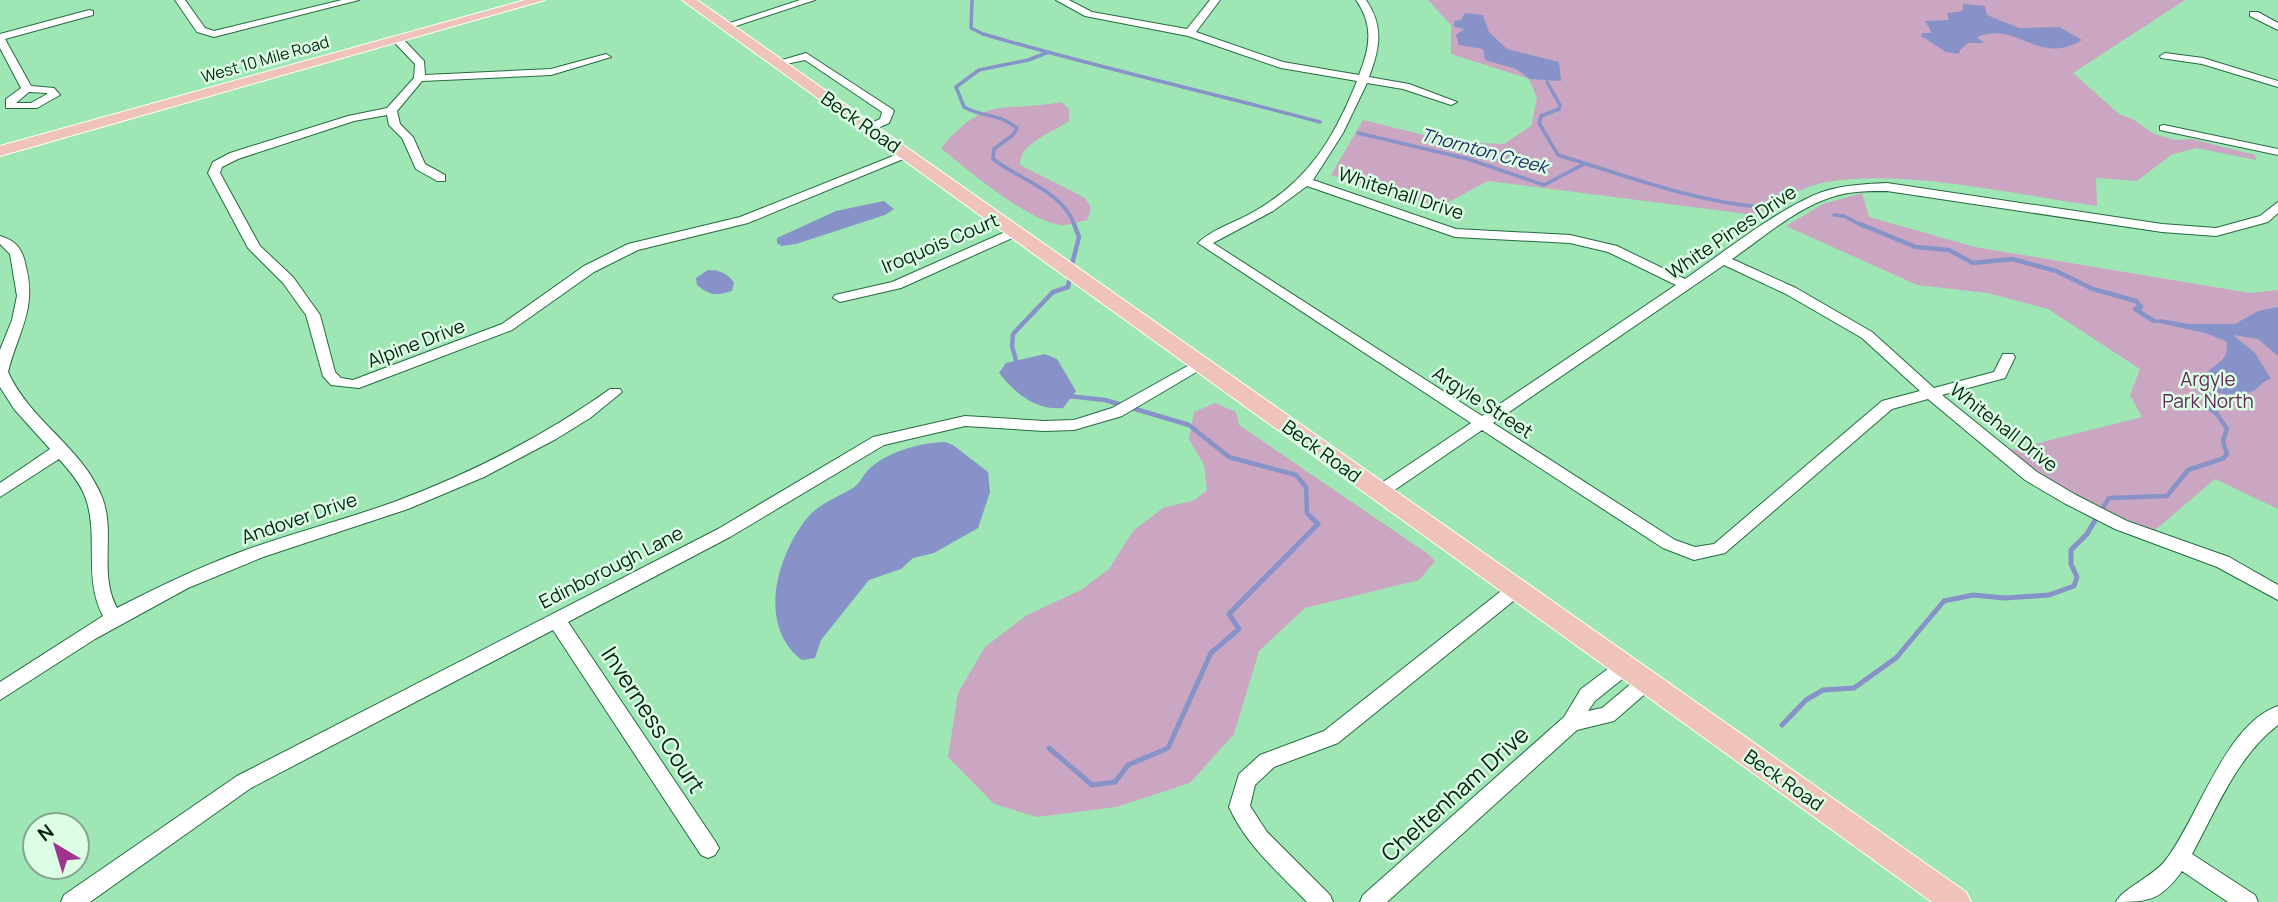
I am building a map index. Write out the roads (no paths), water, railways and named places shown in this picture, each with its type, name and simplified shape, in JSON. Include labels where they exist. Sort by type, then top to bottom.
[{"type":"main road","name":"West 10 Mile Road","points":[[0,151],[539,0]]},
{"type":"main road","name":"Beck Road","points":[[688,0],[1956,902]]},
{"type":"street","points":[[180,0],[201,30],[214,34],[354,0]]},
{"type":"street","points":[[726,26],[810,0]]},
{"type":"street","points":[[1061,0],[1089,14],[1190,33],[1281,65],[1405,86],[1451,102]]},
{"type":"street","points":[[1190,33],[1215,0]]},
{"type":"street","name":"Argyle Street","points":[[1360,0],[1372,16],[1375,36],[1372,56],[1322,161],[1305,181],[1264,211],[1203,243],[1669,544],[1694,554],[1719,549],[1887,405],[2000,374],[2008,357]]},
{"type":"street","points":[[27,89],[0,37],[89,13]]},
{"type":"street","points":[[2254,14],[2278,27]]},
{"type":"street","points":[[398,40],[420,62],[419,78],[391,111],[395,125],[407,137],[420,166],[441,178]]},
{"type":"street","points":[[778,63],[806,56],[888,111],[885,121],[869,128]]},
{"type":"street","points":[[2165,56],[2203,61],[2278,84]]},
{"type":"street","points":[[419,78],[551,72],[606,57]]},
{"type":"street","name":"Alpine Drive","points":[[391,111],[352,118],[234,156],[217,165],[214,173],[255,248],[288,280],[313,315],[328,373],[336,382],[347,385],[379,378],[507,327],[589,269],[633,247],[735,222],[830,187],[864,181],[911,158]]},
{"type":"street","points":[[2164,128],[2277,152]]},
{"type":"street","name":"Whitehall Drive","points":[[1305,181],[1455,233],[1570,239],[1612,249],[1686,285]]},
{"type":"street","name":"White Pines Drive","points":[[1380,492],[1803,205],[1828,194],[1859,188],[1930,192],[2162,228],[2216,232],[2264,219],[2278,206]]},
{"type":"street","name":"Iroquois Court","points":[[839,298],[896,285],[1014,232]]},
{"type":"street","points":[[0,240],[11,244],[16,252],[26,288],[26,305],[6,351],[1,372],[16,399],[94,498],[100,533],[100,594],[114,619]]},
{"type":"street","name":"Whitehall Drive","points":[[1724,260],[1841,318],[1867,335],[1930,393],[2031,476],[2121,525],[2223,562],[2278,593]]},
{"type":"street","name":"Edinborough Lane","points":[[72,902],[244,782],[778,503],[842,461],[879,441],[965,421],[1074,425],[1117,412],[1200,365]]},
{"type":"street","name":"Andover Drive","points":[[0,692],[47,658],[114,619],[245,557],[392,508],[495,463],[564,429],[615,392]]},
{"type":"street","points":[[0,491],[59,451]]},
{"type":"street","points":[[1321,902],[1260,839],[1239,807],[1247,780],[1266,761],[1331,737],[1516,589]]},
{"type":"street","name":"Inverness Court","points":[[556,619],[708,848]]},
{"type":"street","name":"Cheltenham Drive","points":[[1371,902],[1571,723],[1588,695],[1624,667]]},
{"type":"street","name":"Cheltenham Drive","points":[[1571,723],[1607,715],[1646,682]]},
{"type":"street","points":[[2127,902],[2155,885],[2178,857],[2236,756],[2258,729],[2278,714]]},
{"type":"street","points":[[2178,857],[2247,902]]},
{"type":"water","points":[[1963,4],[1985,6],[1987,15],[2019,28],[2059,27],[2082,40],[2066,47],[2052,49],[2005,34],[1992,33],[1977,37],[1984,43],[1968,43],[1959,54],[1946,52],[1921,36],[1922,33],[1932,33],[1925,21],[1949,20],[1947,13],[1963,11]]},
{"type":"water","points":[[1465,13],[1483,15],[1489,32],[1507,49],[1559,62],[1561,81],[1530,79],[1516,69],[1485,60],[1483,49],[1459,45],[1456,35],[1464,29],[1454,27],[1454,21],[1461,20]]},
{"type":"water","points":[[884,201],[894,209],[885,215],[796,244],[782,246],[777,243],[777,238],[836,211]]},
{"type":"water","points":[[708,270],[719,271],[728,276],[734,282],[732,291],[714,294],[697,285],[696,278]]},
{"type":"water","points":[[2278,307],[2278,356],[2258,339],[2233,335],[2255,353],[2271,379],[2253,391],[2239,395],[2217,392],[2198,382],[2222,360],[2227,349],[2226,341],[2205,333],[2150,321],[2160,319],[2189,324],[2235,324],[2258,311]]},
{"type":"water","points":[[1045,354],[1057,359],[1076,391],[1063,408],[1035,404],[1012,387],[999,373],[1006,363]]},
{"type":"water","points":[[945,442],[953,445],[988,472],[990,492],[978,528],[934,553],[913,558],[901,569],[869,580],[821,640],[815,658],[802,660],[788,646],[779,629],[776,610],[780,570],[797,533],[812,512],[856,486],[868,470],[886,457],[905,449]]},
{"type":"waterway","name":"Thornton Creek","points":[[972,0],[971,28],[983,34],[1049,52]]},
{"type":"waterway","name":"Thornton Creek","points":[[1049,52],[1320,122]]},
{"type":"waterway","points":[[1049,52],[1028,60],[979,70],[956,87],[964,107],[1003,120],[1017,128],[1013,135],[994,149],[993,159],[1051,195],[1069,214],[1074,224]]},
{"type":"waterway","name":"Thornton Creek","points":[[1547,82],[1560,105],[1559,109],[1541,116],[1539,123],[1558,155],[1683,193],[1760,207]]},
{"type":"waterway","name":"Thornton Creek","points":[[1358,133],[1468,159],[1544,185],[1584,164]]},
{"type":"waterway","name":"Thornton Creek","points":[[1834,215],[1844,216],[1863,226]]},
{"type":"waterway","points":[[1071,268],[1079,237],[1074,224]]},
{"type":"waterway","name":"Thornton Creek","points":[[1860,224],[1916,247],[1949,250],[1973,263],[2012,259],[2056,271],[2093,289],[2136,301],[2141,307],[2135,309],[2154,321]]},
{"type":"waterway","points":[[1017,364],[1012,346],[1013,334],[1053,292],[1068,287],[1070,276]]},
{"type":"waterway","points":[[2096,519],[2109,498],[2167,496],[2188,470],[2224,458],[2227,454],[2223,441],[2227,429],[2217,414],[2205,405],[2213,391]]},
{"type":"waterway","points":[[1049,748],[1092,785],[1115,782],[1128,765],[1168,748],[1211,653],[1239,629],[1229,614],[1318,524],[1307,513],[1306,487],[1296,475],[1229,457],[1189,425],[1105,400],[1068,396]]},
{"type":"waterway","points":[[1782,725],[1806,700],[1823,690],[1854,688],[1896,658],[1944,601],[1973,595],[2005,598],[2049,595],[2074,586],[2077,577],[2071,564],[2071,550],[2087,534],[2097,517]]},
{"type":"park label","name":"Argyle Park North","points":[[2208,390]]}]
